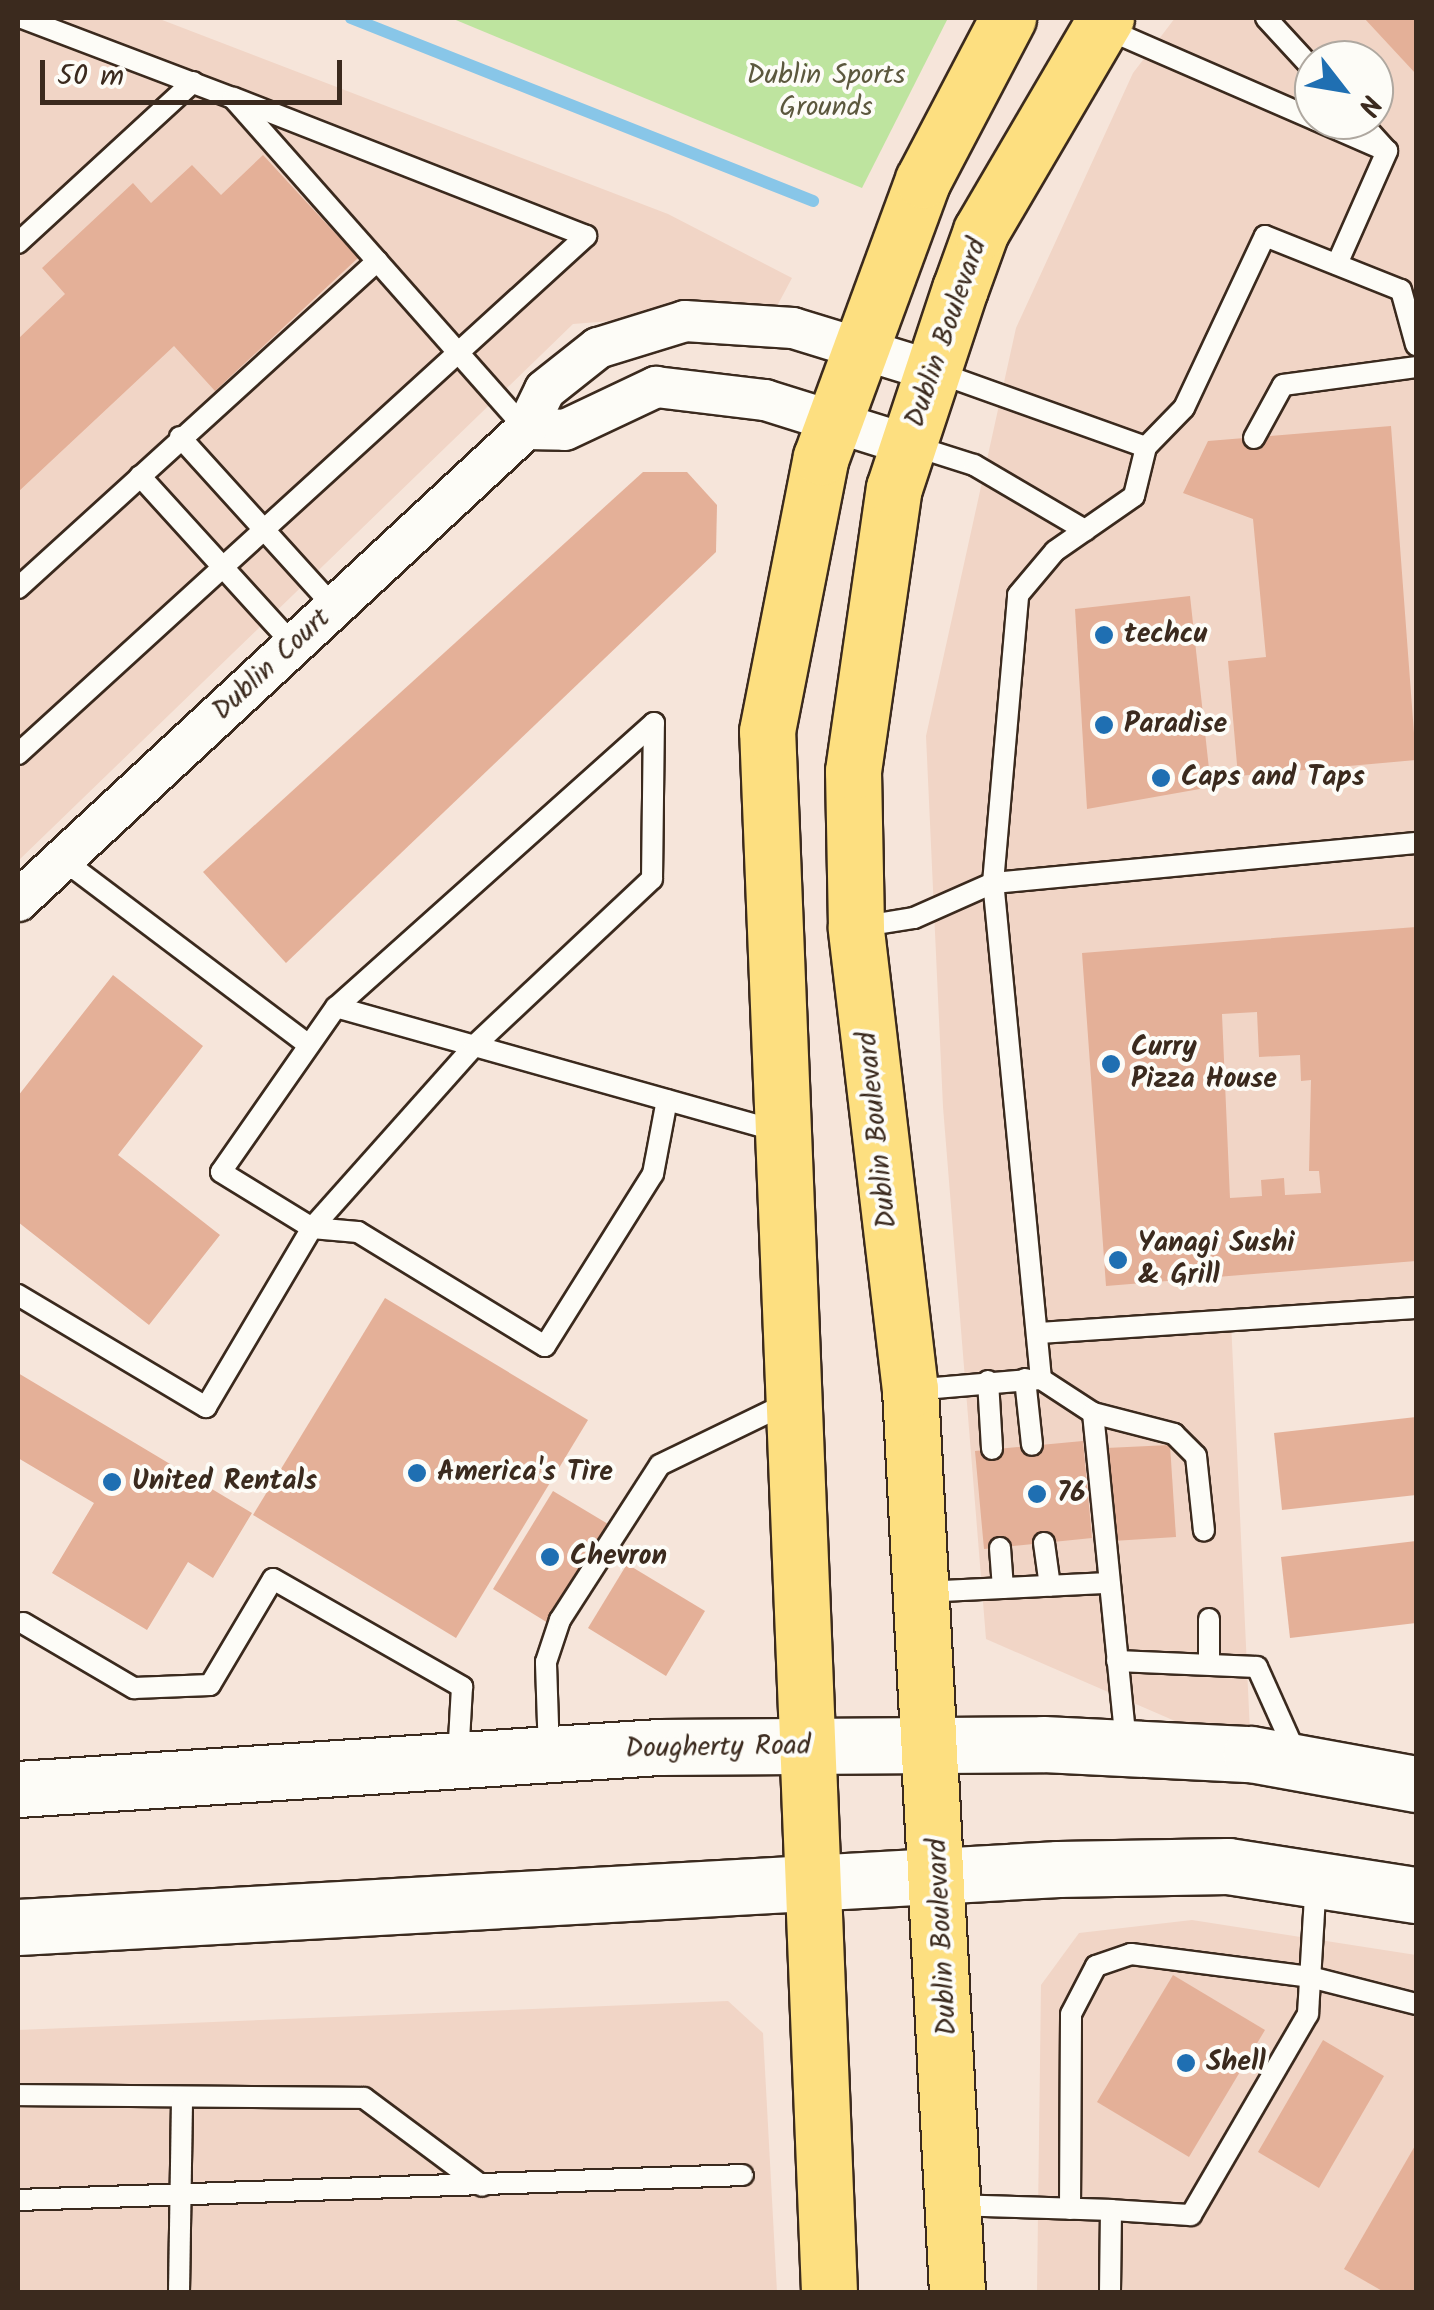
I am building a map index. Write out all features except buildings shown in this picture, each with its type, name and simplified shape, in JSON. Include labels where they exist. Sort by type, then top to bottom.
[{"type":"main road","points":[[830,2292],[803,1746],[767,731],[796,561],[858,348],[923,180],[1008,18]]},
{"type":"main road","name":"Dublin Boulevard","points":[[957,2292],[940,1874],[910,1390],[856,928],[853,771],[871,601],[909,445],[933,371],[982,231],[1103,22]]},
{"type":"main road","name":"Dougherty Road","points":[[18,1789],[549,1755],[803,1746],[1126,1748],[1299,1763],[1416,1784]]},
{"type":"main road","points":[[18,1927],[811,1880],[1228,1866],[1416,1895]]},
{"type":"street","name":"Dublin Court","points":[[18,899],[526,429],[545,390],[598,348],[685,321],[793,328],[933,371]]},
{"type":"street","points":[[526,429],[565,430],[656,387],[765,400],[909,445]]},
{"type":"lane","points":[[18,754],[455,349],[586,236],[22,18]]},
{"type":"lane","points":[[1266,18],[1294,48]]},
{"type":"lane","points":[[1103,22],[1294,110]]},
{"type":"lane","points":[[18,243],[192,82]]},
{"type":"lane","points":[[233,98],[526,429]]},
{"type":"lane","points":[[1361,140],[1386,151]]},
{"type":"lane","points":[[1376,140],[1386,151]]},
{"type":"lane","points":[[1337,264],[1386,151]]},
{"type":"lane","points":[[1032,1446],[1038,1333],[993,884],[1018,596],[1086,530],[1134,496],[1146,447],[1184,408],[1266,236],[1401,290],[1416,345]]},
{"type":"lane","points":[[18,588],[377,261]]},
{"type":"lane","points":[[1254,438],[1283,385],[1416,367]]},
{"type":"lane","points":[[933,371],[1146,447]]},
{"type":"lane","points":[[180,438],[334,608]]},
{"type":"lane","points":[[909,445],[974,466],[1086,530]]},
{"type":"lane","points":[[140,476],[294,645]]},
{"type":"lane","points":[[18,1295],[206,1406],[312,1228],[474,1046],[652,879],[654,723],[336,1007],[306,1042],[221,1172],[312,1228],[358,1232],[545,1346],[653,1174],[667,1100]]},
{"type":"lane","points":[[856,928],[914,918],[993,884],[1416,843]]},
{"type":"lane","points":[[62,860],[306,1042]]},
{"type":"lane","points":[[336,1007],[783,1133]]},
{"type":"lane","points":[[1038,1333],[1416,1308]]},
{"type":"lane","points":[[910,1390],[1033,1379],[1092,1412],[1174,1434],[1196,1456],[1204,1531]]},
{"type":"lane","points":[[988,1381],[992,1450]]},
{"type":"lane","points":[[549,1755],[546,1662],[560,1620],[660,1465],[792,1401]]},
{"type":"lane","points":[[1092,1412],[1126,1748]]},
{"type":"lane","points":[[1044,1544],[1050,1586]]},
{"type":"lane","points":[[1000,1548],[1003,1588]]},
{"type":"lane","points":[[23,1623],[134,1688],[210,1685],[273,1579],[462,1687],[458,1761]]},
{"type":"lane","points":[[921,1592],[1110,1583]]},
{"type":"lane","points":[[1209,1619],[1210,1658]]},
{"type":"lane","points":[[1117,1661],[1210,1658],[1258,1667],[1299,1763]]},
{"type":"lane","points":[[954,2206],[1192,2215],[1308,2014],[1316,1878]]},
{"type":"lane","points":[[1070,2209],[1070,2014],[1096,1966],[1130,1954],[1310,1977],[1416,2004]]},
{"type":"lane","points":[[18,2095],[364,2098],[482,2186]]},
{"type":"lane","points":[[179,2292],[175,2194],[182,2097]]},
{"type":"lane","points":[[18,2200],[743,2175]]},
{"type":"lane","points":[[1110,2210],[1110,2292]]},
{"type":"shaded area","points":[[18,18],[157,18],[668,214],[792,278],[776,308],[573,324],[18,861]]},
{"type":"shaded area","points":[[1175,18],[1416,18],[1416,1308],[1231,1321],[1251,1754],[986,1639],[943,1107],[926,736],[1016,328],[1133,73]]},
{"type":"shaded area","points":[[1192,1920],[1416,1955],[1416,2292],[1037,2292],[1041,1985],[1079,1933]]},
{"type":"shaded area","points":[[728,2001],[763,2033],[777,2292],[18,2292],[18,2030]]},
{"type":"green space","name":"Dublin Sports Grounds","points":[[451,18],[948,18],[862,188]]},
{"type":"waterway","points":[[351,18],[813,201]]},
{"type":"place","name":"techcu","points":[[1104,635]]},
{"type":"place","name":"Paradise","points":[[1104,725]]},
{"type":"place","name":"Caps and Taps","points":[[1161,778]]},
{"type":"place","name":"Curry Pizza House","points":[[1111,1064]]},
{"type":"place","name":"Yanagi Sushi & Grill","points":[[1118,1260]]},
{"type":"place","name":"America's Tire","points":[[417,1473]]},
{"type":"place","name":"United Rentals","points":[[112,1482]]},
{"type":"place","name":"76","points":[[1037,1494]]},
{"type":"place","name":"Chevron","points":[[550,1557]]},
{"type":"place","name":"Shell","points":[[1186,2063]]}]
